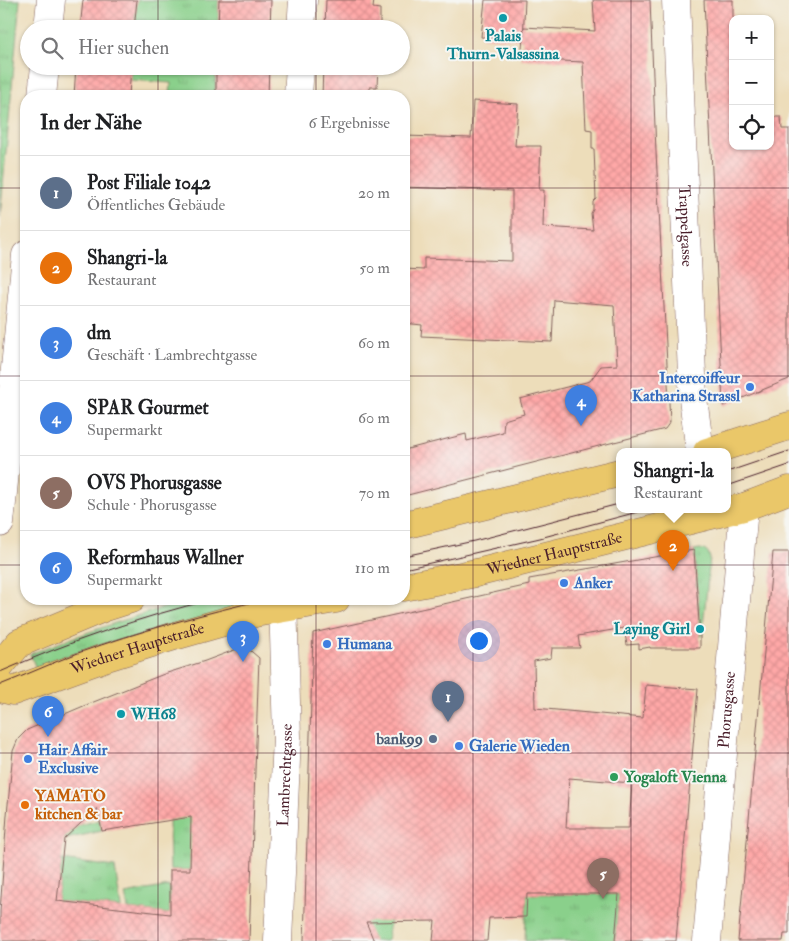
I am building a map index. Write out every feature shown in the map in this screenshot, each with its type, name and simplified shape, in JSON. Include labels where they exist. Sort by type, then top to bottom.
[{"type":"main road","points":[[719,448],[789,426]]},
{"type":"main road","points":[[410,524],[616,474]]},
{"type":"main road","name":"Wiedner Hauptstraße","points":[[731,510],[789,490]]},
{"type":"main road","name":"Wiedner Hauptstraße","points":[[410,585],[476,574],[720,513]]},
{"type":"main road","points":[[0,666],[19,643],[112,605]]},
{"type":"main road","name":"Wiedner Hauptstraße","points":[[0,688],[13,691],[101,659],[178,635],[256,614],[280,605]]},
{"type":"street","points":[[49,20],[51,0]]},
{"type":"street","points":[[302,20],[303,0]]},
{"type":"street","name":"Trappelgasse","points":[[676,0],[693,398],[699,448]]},
{"type":"street","points":[[43,90],[44,75]]},
{"type":"street","points":[[298,90],[299,75]]},
{"type":"street","points":[[0,523],[20,317]]},
{"type":"street","name":"Phorusgasse","points":[[707,941],[744,507]]},
{"type":"street","name":"Lambrechtgasse","points":[[278,941],[287,737],[283,605]]},
{"type":"green space","points":[[0,0],[20,0],[0,217]]},
{"type":"green space","points":[[137,0],[219,0],[218,20],[135,20]]},
{"type":"green space","points":[[130,75],[216,75],[215,90],[170,90],[171,83],[130,80]]},
{"type":"green space","points":[[694,550],[704,550],[710,558],[702,636],[700,636]]},
{"type":"green space","points":[[174,605],[236,605],[237,611],[38,673],[30,654]]},
{"type":"green space","points":[[183,812],[188,818],[195,812],[190,870],[170,870],[169,820]]},
{"type":"green space","points":[[100,820],[102,831],[57,841],[59,827],[75,829],[79,825]]},
{"type":"green space","points":[[62,860],[115,867],[121,908],[57,901]]},
{"type":"green space","points":[[169,886],[170,914],[128,909],[125,894]]},
{"type":"green space","points":[[359,894],[390,922],[387,941],[374,941],[371,934],[362,934]]},
{"type":"green space","points":[[527,894],[619,894],[615,941],[525,941]]},
{"type":"building","points":[[83,0],[137,0],[135,20],[81,20]]},
{"type":"building","points":[[219,0],[271,0],[270,20],[218,20]]},
{"type":"building","points":[[326,0],[374,0],[373,8],[380,9],[380,20],[325,20]]},
{"type":"building","name":"Palais Thurn-Valsassina","points":[[485,0],[525,0],[523,40],[481,37]]},
{"type":"building","points":[[593,0],[650,0],[670,422],[665,429],[410,494],[410,448],[466,434],[467,441],[503,432],[504,420],[524,414],[520,399],[590,381],[601,366],[617,365],[614,305],[554,300],[552,342],[421,336],[422,325],[410,324],[410,269],[424,270],[424,258],[512,261],[512,191],[410,187],[410,136],[471,138],[473,101],[518,104],[515,146],[541,146],[539,190],[544,190],[543,227],[593,230],[591,213],[593,202],[596,199],[594,149],[592,149],[592,130],[586,129],[583,62],[521,59],[524,27],[595,31]]},
{"type":"building","points":[[704,0],[733,0],[733,15],[729,15],[729,150],[774,150],[774,117],[781,117],[782,129],[789,129],[789,379],[723,406]]},
{"type":"building","points":[[75,75],[130,75],[129,90],[74,90]]},
{"type":"building","points":[[216,75],[269,75],[268,90],[216,90]]},
{"type":"building","points":[[323,75],[378,75],[377,87],[370,87],[370,90],[322,90]]},
{"type":"building","points":[[694,550],[700,648],[650,647],[639,649],[639,644],[627,645],[624,628],[578,636],[580,648],[552,648],[551,658],[534,661],[535,708],[643,718],[646,685],[698,689],[676,941],[615,941],[619,894],[527,894],[526,917],[489,918],[487,941],[433,941],[435,921],[366,922],[374,941],[304,941],[313,633],[529,585],[529,579]],"holes":[[[569,778],[632,783],[629,828],[566,828]]]},
{"type":"building","points":[[773,552],[789,552],[789,934],[784,934],[783,941],[738,941]]},
{"type":"building","points":[[245,646],[259,658],[249,941],[0,941],[0,911],[7,815],[13,751],[18,739],[27,730],[86,705],[164,674]],"holes":[[[97,808],[102,831],[191,817],[190,870],[170,870],[170,914],[57,901],[64,839]]]},
{"type":"tram line","points":[[731,471],[789,451]]},
{"type":"tram line","points":[[731,485],[789,465]]},
{"type":"tram line","points":[[410,555],[474,541],[616,505]]},
{"type":"tram line","points":[[410,568],[540,538],[634,513]]},
{"type":"tram line","points":[[0,672],[52,650],[105,631],[192,605]]},
{"type":"tram line","points":[[0,685],[78,653],[125,637],[242,605]]},
{"type":"place","name":"Palais Thurn-Valsassina","points":[[503,18]]},
{"type":"place","name":"Intercoiffeur Katharina Strassl","points":[[750,387]]},
{"type":"place","name":"SPAR Gourmet","points":[[581,426]]},
{"type":"place","name":"Shangri-la","points":[[673,571]]},
{"type":"place","name":"Anker","points":[[564,583]]},
{"type":"place","name":"Laying Girl","points":[[700,629]]},
{"type":"place","name":"Humana","points":[[327,644]]},
{"type":"place","name":"dm","points":[[243,662]]},
{"type":"place","name":"WH68","points":[[121,714]]},
{"type":"place","name":"Post Filiale 1042","points":[[448,722]]},
{"type":"place","name":"Reformhaus Wallner","points":[[48,737]]},
{"type":"place","name":"bank99","points":[[433,739]]},
{"type":"place","name":"Galerie Wieden","points":[[459,746]]},
{"type":"place","name":"Hair Affair Exclusive","points":[[28,759]]},
{"type":"place","name":"Yogaloft Vienna","points":[[614,777]]},
{"type":"place","name":"YAMATO kitchen & bar","points":[[25,805]]},
{"type":"place","name":"OVS Phorusgasse","points":[[603,899]]}]
